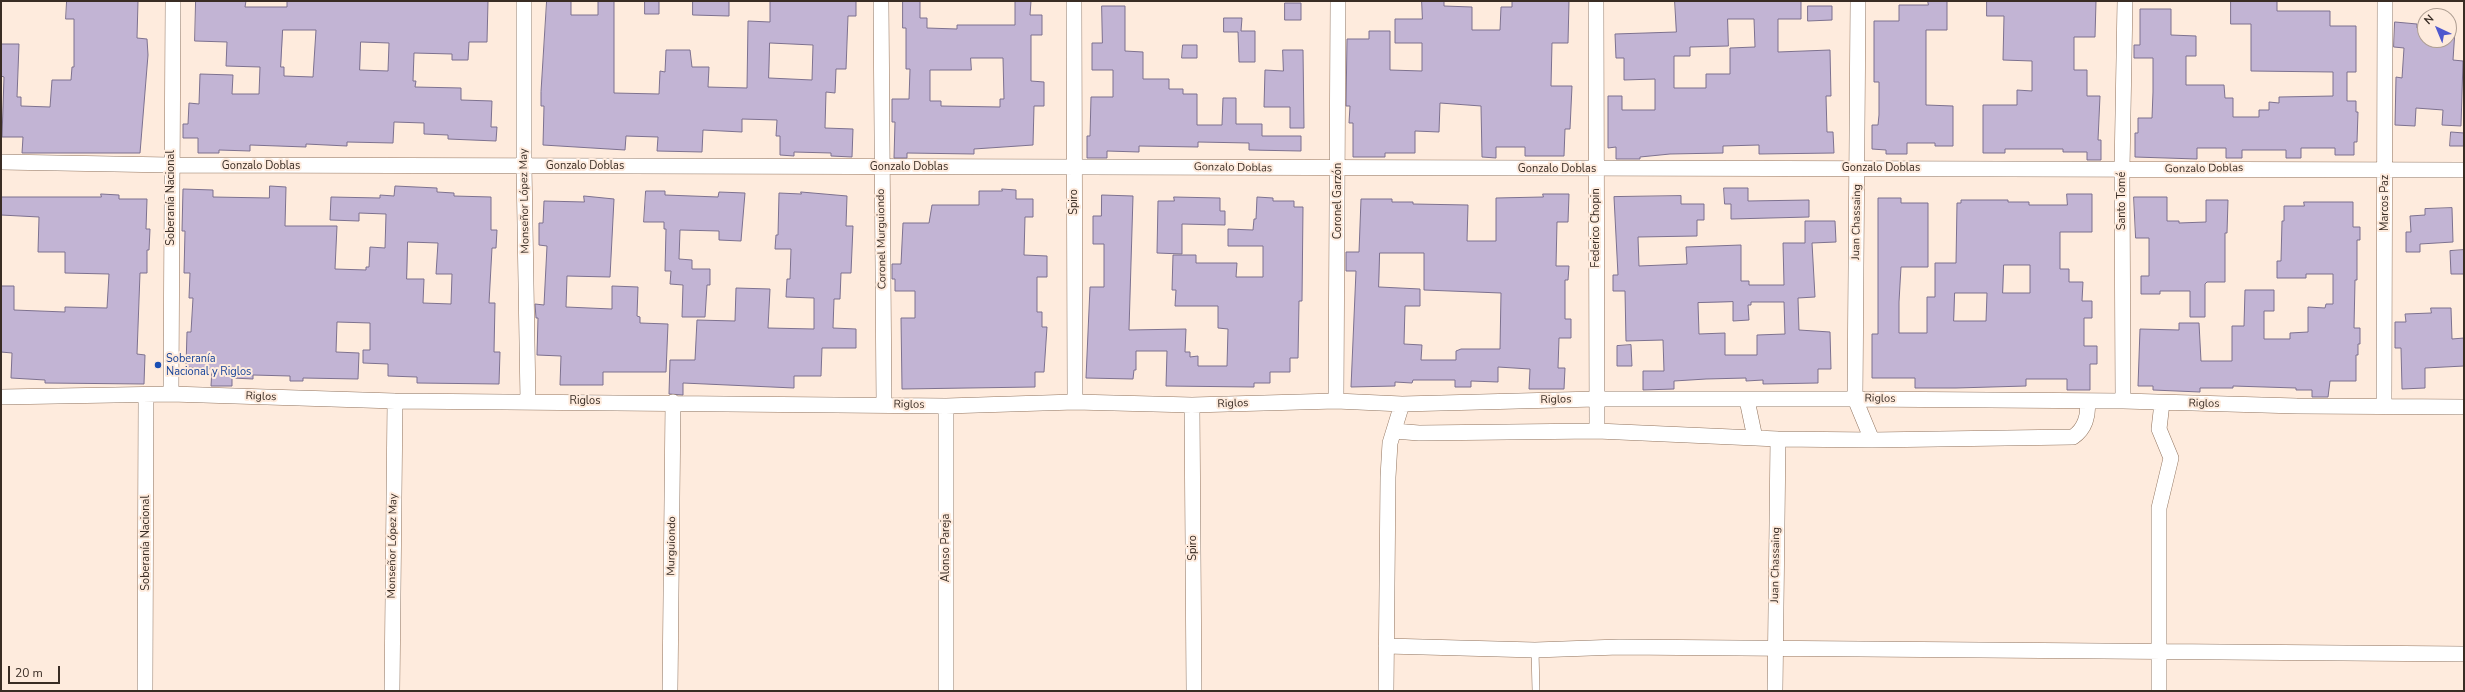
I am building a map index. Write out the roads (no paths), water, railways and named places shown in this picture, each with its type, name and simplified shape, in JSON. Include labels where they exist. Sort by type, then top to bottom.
[{"type":"street","name":"Soberanía Nacional","points":[[171,394],[170,165],[173,1]]},
{"type":"street","name":"Monseñor López May","points":[[524,1],[524,166],[528,401]]},
{"type":"street","name":"Coronel Murguiondo","points":[[881,1],[881,167],[884,405]]},
{"type":"street","name":"Spiro","points":[[1074,1],[1075,402]]},
{"type":"street","name":"Coronel Garzón","points":[[1336,401],[1339,169],[1338,1]]},
{"type":"street","name":"Federico Chopin","points":[[1596,1],[1597,431]]},
{"type":"street","name":"Juan Chassaing","points":[[1858,1],[1858,168],[1855,399],[1872,440]]},
{"type":"street","name":"Santo Tomé","points":[[2123,401],[2122,170],[2125,1]]},
{"type":"street","name":"Marcos Paz","points":[[2384,405],[2386,1]]},
{"type":"street","name":"Gonzalo Doblas","points":[[1,162],[170,165],[1596,170],[1858,168],[2122,170],[2385,168],[2464,170]]},
{"type":"street","name":"Riglos","points":[[1,397],[171,394],[395,401],[673,402],[946,406],[1075,402],[1192,405],[1336,401],[1402,404],[1596,400],[1855,399],[2464,406]]},
{"type":"street","name":"Soberanía Nacional","points":[[145,691],[146,395]]},
{"type":"street","points":[[1747,400],[1755,438]]},
{"type":"street","name":"Monseñor López May","points":[[392,691],[395,401]]},
{"type":"street","name":"Murguiondo","points":[[670,691],[673,402]]},
{"type":"street","points":[[1394,431],[1419,433],[1597,431],[1778,439],[1872,440],[2073,437],[2083,428],[2088,411],[2087,402]]},
{"type":"street","points":[[2159,691],[2159,508],[2171,458],[2159,429],[2162,403]]},
{"type":"street","points":[[1386,691],[1388,477],[1390,443],[1402,404]]},
{"type":"street","name":"Spiro","points":[[1192,405],[1194,691]]},
{"type":"street","name":"Alonso Pareja","points":[[946,406],[946,691]]},
{"type":"street","name":"Juan Chassaing","points":[[1775,691],[1774,649],[1778,439]]},
{"type":"street","points":[[1386,646],[1535,650],[1619,647],[2464,654]]},
{"type":"lane","points":[[1535,650],[1536,691]]},
{"type":"place","name":"Soberanía Nacional y Riglos","points":[[158,365]]}]
